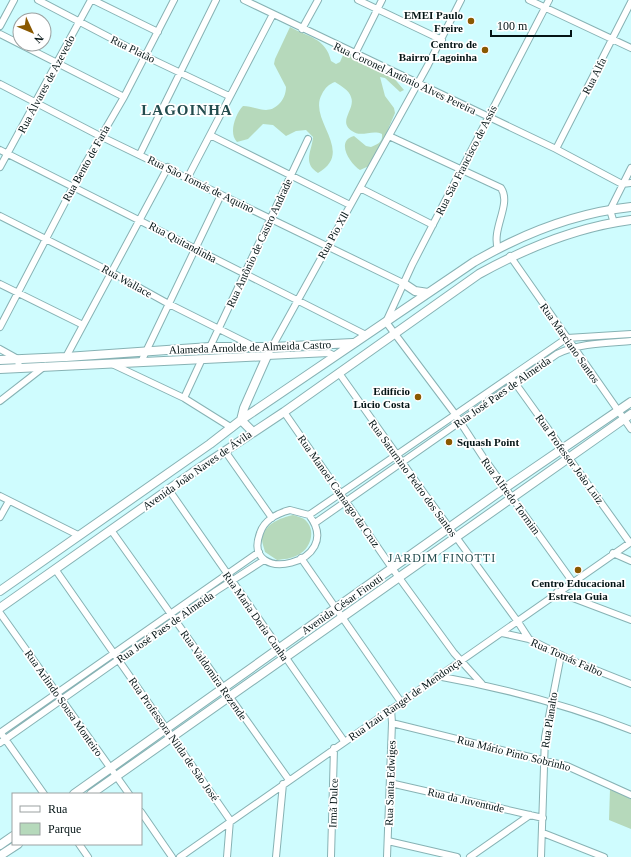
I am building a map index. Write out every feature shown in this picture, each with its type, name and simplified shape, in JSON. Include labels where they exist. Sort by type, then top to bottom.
[{"type":"main road","name":"Avenida João Naves de Ávila","points":[[0,591],[232,428],[241,420],[474,262],[525,236],[554,225],[610,210],[631,207]]},
{"type":"main road","name":"Avenida João Naves de Ávila","points":[[0,608],[252,432],[284,412],[463,284],[510,256],[548,241],[614,223],[631,220]]},
{"type":"main road","points":[[403,283],[415,291],[428,292]]},
{"type":"main road","name":"Alameda Arnolde de Almeida Castro","points":[[0,360],[210,347],[272,347],[353,343]]},
{"type":"main road","name":"Alameda Arnolde de Almeida Castro","points":[[0,369],[267,356]]},
{"type":"main road","name":"Rua Pio Xll","points":[[241,420],[244,408],[267,356]]},
{"type":"main road","name":"Avenida César Finotti","points":[[75,793],[279,647],[505,488],[631,402]]},
{"type":"main road","name":"Avenida César Finotti","points":[[91,793],[173,737],[284,656],[342,617],[398,576],[628,417]]},
{"type":"main road","points":[[241,420],[252,432]]},
{"type":"main road","points":[[0,845],[12,837]]},
{"type":"main road","points":[[0,855],[16,845]]},
{"type":"street","points":[[0,26],[14,0]]},
{"type":"street","name":"Rua Platão","points":[[38,0],[145,56],[229,96]]},
{"type":"street","points":[[92,0],[158,32]]},
{"type":"street","name":"Rua Álvares de Azevedo","points":[[0,167],[92,0]]},
{"type":"street","name":"Rua Bento de Faria","points":[[0,327],[73,186],[100,136],[124,97],[174,0]]},
{"type":"street","points":[[140,154],[216,0]]},
{"type":"street","name":"Rua Coronel Antônio Alves Pereira","points":[[244,0],[253,2],[302,29],[418,83],[622,184]]},
{"type":"street","points":[[302,29],[318,0]]},
{"type":"street","points":[[358,0],[442,40]]},
{"type":"street","points":[[355,54],[382,0]]},
{"type":"street","name":"Rua Pio Xll","points":[[267,356],[297,299],[442,40],[461,0]]},
{"type":"street","points":[[529,0],[631,48]]},
{"type":"street","name":"Rua São Francisco de Assis","points":[[386,322],[403,283],[490,118],[549,0]]},
{"type":"street","name":"Rua Alfa","points":[[556,150],[631,2]]},
{"type":"street","points":[[188,177],[273,14]]},
{"type":"street","points":[[0,34],[124,97]]},
{"type":"street","name":"Rua São Tomás de Aquino","points":[[0,84],[100,136],[168,167],[221,195],[403,283]]},
{"type":"street","points":[[210,134],[350,205]]},
{"type":"street","points":[[389,136],[493,184],[504,192],[505,199],[496,235],[498,249]]},
{"type":"street","name":"Rua Antônio de Castro Andrade","points":[[210,347],[246,274],[290,174],[308,139]]},
{"type":"street","name":"Rua Quitandinha","points":[[0,150],[366,335]]},
{"type":"street","points":[[66,357],[168,167]]},
{"type":"street","points":[[614,223],[610,210],[631,168]]},
{"type":"street","points":[[622,184],[631,183]]},
{"type":"street","points":[[360,188],[433,225]]},
{"type":"street","points":[[140,362],[194,247],[221,195]]},
{"type":"street","name":"Rua Wallace","points":[[0,216],[46,238],[167,303],[220,328],[253,346]]},
{"type":"street","name":"Rua Marciano Santos","points":[[510,256],[618,411],[628,417],[631,429]]},
{"type":"street","points":[[0,284],[83,325]]},
{"type":"street","points":[[386,322],[395,333]]},
{"type":"street","name":"Rua Alfredo Tormim","points":[[395,333],[455,414],[511,497],[572,581]]},
{"type":"street","points":[[566,338],[631,334]]},
{"type":"street","name":"Rua José Paes de Almeida","points":[[309,515],[566,338]]},
{"type":"street","name":"Rua José Paes de Almeida","points":[[315,523],[557,354],[574,348],[631,341]]},
{"type":"street","points":[[0,349],[18,359],[19,368]]},
{"type":"street","name":"Alameda Arnolde de Almeida Castro","points":[[267,356],[329,353],[335,356]]},
{"type":"street","points":[[184,398],[202,359]]},
{"type":"street","points":[[109,363],[184,398],[232,428]]},
{"type":"street","points":[[0,400],[45,366]]},
{"type":"street","name":"Rua Saturnino Pedro dos Santos","points":[[339,373],[396,455],[402,461],[529,639]]},
{"type":"street","name":"Rua Professor João Luiz","points":[[510,376],[562,450],[630,542]]},
{"type":"street","name":"Rua Manoel Camargo da Cruz","points":[[284,412],[392,568],[461,660],[482,684]]},
{"type":"street","points":[[225,451],[272,518]]},
{"type":"street","name":"Rua Maria Doria Cunha","points":[[169,490],[344,741]]},
{"type":"street","points":[[0,496],[78,535]]},
{"type":"street","points":[[0,517],[9,501]]},
{"type":"street","points":[[290,510],[309,515],[315,523],[318,535],[317,542],[313,549],[301,558],[280,565],[264,560],[259,552],[259,534],[263,526],[272,518],[290,510]]},
{"type":"street","name":"Rua Valdomira Rezende","points":[[111,530],[222,688],[289,780]]},
{"type":"street","name":"Rua Izaú Rangel de Mendonça","points":[[180,857],[230,820],[437,676],[518,622],[572,581],[630,542]]},
{"type":"street","name":"Rua José Paes de Almeida","points":[[0,732],[259,552]]},
{"type":"street","points":[[613,553],[631,561]]},
{"type":"street","points":[[301,558],[401,702]]},
{"type":"street","name":"Rua José Paes de Almeida","points":[[3,741],[175,620],[264,560]]},
{"type":"street","name":"Rua Professora Nilda de São José","points":[[55,569],[230,820]]},
{"type":"street","points":[[557,592],[631,620]]},
{"type":"street","name":"Rua Arlindo Sousa Monteiro","points":[[0,613],[128,793]]},
{"type":"street","name":"Rua Tomás Falbo","points":[[502,633],[529,639],[560,655],[631,684]]},
{"type":"street","name":"Rua Planalto","points":[[541,857],[543,833],[545,736],[560,655]]},
{"type":"street","points":[[437,676],[482,684],[552,702],[631,730]]},
{"type":"street","name":"Rua Santa Edwiges","points":[[387,857],[392,723],[391,709]]},
{"type":"street","name":"Rua Mário Pinto Sobrinho","points":[[392,723],[544,759],[580,771],[631,795]]},
{"type":"street","points":[[0,732],[3,741],[43,793]]},
{"type":"street","name":"Irmã Dulce","points":[[331,857],[334,748]]},
{"type":"street","name":"Rua da Juventude","points":[[390,783],[543,818]]},
{"type":"street","points":[[276,857],[283,784]]},
{"type":"street","points":[[142,813],[172,857]]},
{"type":"street","points":[[470,857],[530,815]]},
{"type":"street","points":[[227,857],[230,820]]},
{"type":"street","points":[[543,833],[604,857]]},
{"type":"street","points":[[388,841],[457,857]]},
{"type":"street","points":[[79,845],[88,857]]},
{"type":"green space","points":[[290,27],[321,43],[329,53],[331,61],[336,64],[340,62],[344,53],[383,69],[384,73],[392,76],[404,90],[400,92],[385,78],[380,77],[385,96],[394,108],[395,113],[383,141],[369,166],[360,170],[352,163],[346,153],[346,143],[348,139],[354,136],[366,146],[371,147],[381,141],[382,134],[374,132],[359,134],[355,133],[348,127],[346,119],[351,106],[351,97],[347,90],[335,82],[324,90],[319,104],[320,114],[332,145],[333,155],[328,164],[318,173],[310,165],[309,156],[313,137],[306,130],[296,131],[286,136],[273,125],[263,124],[248,139],[237,142],[234,138],[234,123],[240,109],[243,106],[266,110],[275,108],[283,99],[286,87],[274,64]]},
{"type":"green space","points":[[293,515],[303,518],[308,523],[311,533],[309,544],[303,552],[298,555],[277,560],[265,552],[262,541],[263,534],[273,522]]},
{"type":"green space","points":[[610,789],[631,799],[631,829],[609,820]]},
{"type":"place","name":"EMEI Paulo Freire","points":[[471,21]]},
{"type":"place","name":"Centro de Bairro Lagoinha","points":[[485,50]]},
{"type":"place","name":"Edifício Lúcio Costa","points":[[418,397]]},
{"type":"place","name":"Squash Point","points":[[449,442]]},
{"type":"place","name":"Centro Educacional Estrela Guia","points":[[578,570]]},
{"type":"district","name":"LAGOINHA","points":[[187,110]]},
{"type":"district","name":"JARDIM FINOTTI","points":[[442,558]]}]
